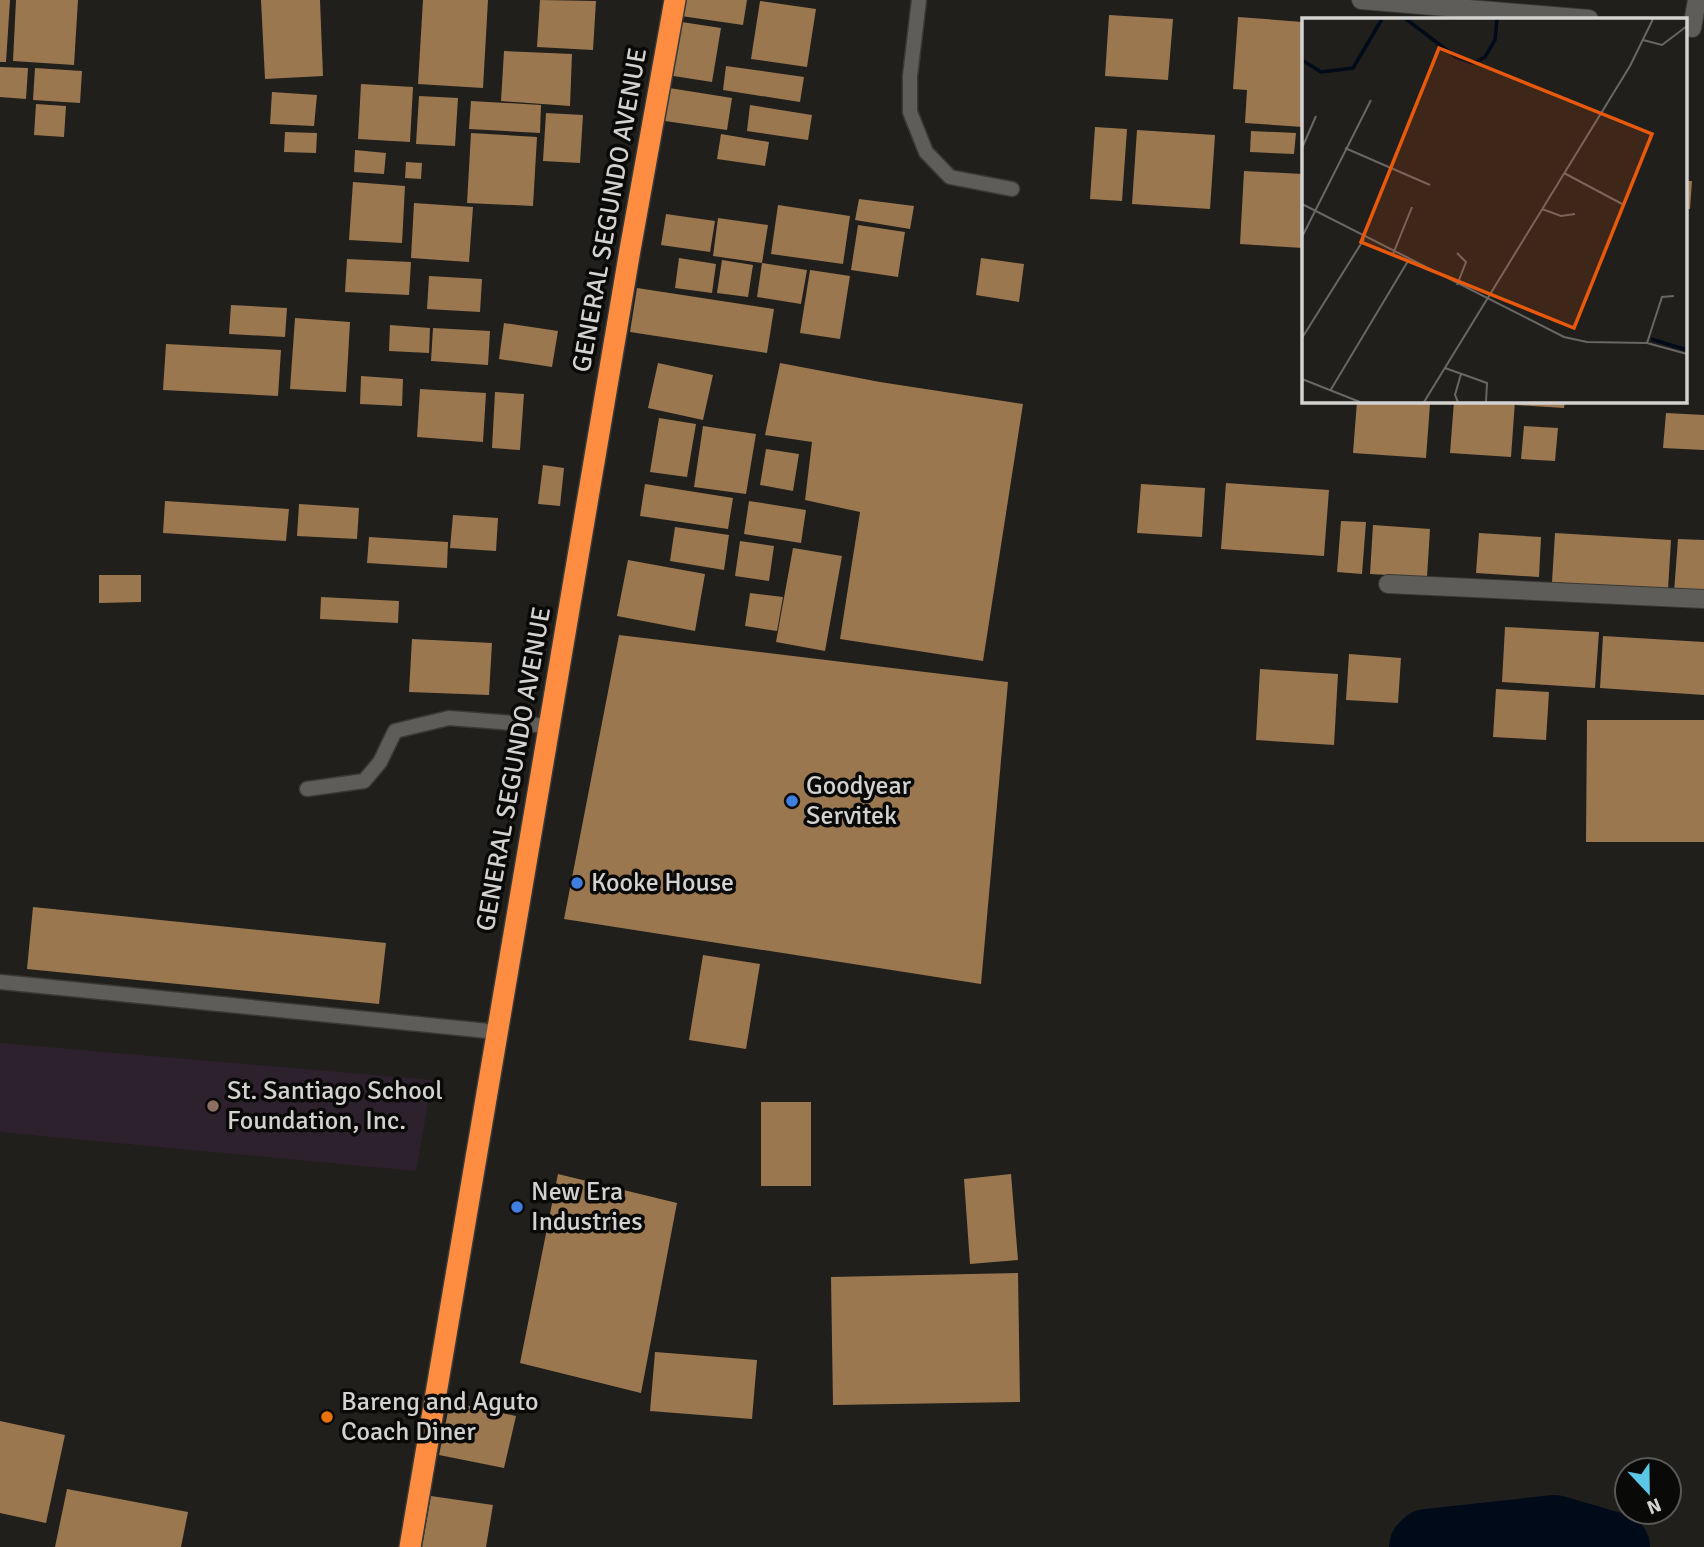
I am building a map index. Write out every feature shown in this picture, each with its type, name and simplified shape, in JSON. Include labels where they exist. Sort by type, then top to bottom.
[{"type":"highway","name":"GENERAL SEGUNDO AVENUE","points":[[410,1547],[632,237],[675,0]]},
{"type":"street","points":[[1361,0],[1449,13],[1566,18]]},
{"type":"street","points":[[1694,28],[1698,0]]},
{"type":"street","points":[[1388,584],[1704,599]]},
{"type":"lane","points":[[919,0],[910,76],[910,113],[926,152],[950,177],[1012,189]]},
{"type":"lane","points":[[307,789],[364,781],[380,762],[395,731],[449,718],[550,726]]},
{"type":"lane","points":[[1,982],[498,1032]]},
{"type":"shaded area","name":"St. Santiago School Foundation, Inc.","points":[[0,1043],[432,1080],[416,1171],[0,1132]]},
{"type":"building","points":[[0,0],[10,0],[6,62],[0,62]]},
{"type":"building","points":[[16,0],[78,0],[74,65],[13,61]]},
{"type":"building","points":[[261,0],[320,0],[323,76],[265,79]]},
{"type":"building","points":[[423,0],[488,0],[483,88],[418,84]]},
{"type":"building","points":[[540,0],[596,1],[593,50],[537,47]]},
{"type":"building","points":[[677,0],[747,0],[743,25],[674,15]]},
{"type":"building","points":[[760,1],[816,9],[807,67],[751,59]]},
{"type":"building","points":[[1109,15],[1173,19],[1168,80],[1105,76]]},
{"type":"building","points":[[1238,17],[1302,22],[1302,127],[1245,123],[1247,90],[1233,89]]},
{"type":"building","points":[[675,21],[721,28],[712,82],[667,75]]},
{"type":"building","points":[[504,51],[572,54],[570,106],[501,101]]},
{"type":"building","points":[[726,66],[804,77],[800,102],[723,90]]},
{"type":"building","points":[[0,67],[28,68],[26,99],[0,97]]},
{"type":"building","points":[[35,68],[82,71],[80,103],[33,100]]},
{"type":"building","points":[[361,84],[413,87],[410,142],[358,139]]},
{"type":"building","points":[[663,87],[732,98],[727,130],[658,120]]},
{"type":"building","points":[[272,92],[317,95],[314,126],[270,124]]},
{"type":"building","points":[[419,96],[458,98],[455,146],[416,144]]},
{"type":"building","points":[[471,101],[541,105],[540,133],[469,129]]},
{"type":"building","points":[[36,104],[66,106],[64,137],[34,135]]},
{"type":"building","points":[[750,105],[812,115],[808,140],[747,131]]},
{"type":"building","points":[[546,113],[583,115],[580,163],[543,161]]},
{"type":"building","points":[[1095,127],[1127,129],[1122,201],[1090,199]]},
{"type":"building","points":[[1137,130],[1215,135],[1210,209],[1132,204]]},
{"type":"building","points":[[1251,131],[1296,133],[1294,154],[1250,152]]},
{"type":"building","points":[[285,132],[317,133],[316,153],[284,152]]},
{"type":"building","points":[[471,133],[537,137],[533,206],[467,203]]},
{"type":"building","points":[[721,134],[769,142],[765,166],[717,159]]},
{"type":"building","points":[[355,150],[386,153],[384,174],[354,172]]},
{"type":"building","points":[[406,162],[422,163],[421,179],[405,178]]},
{"type":"building","points":[[1244,171],[1302,174],[1302,248],[1240,244]]},
{"type":"building","points":[[1686,181],[1692,181],[1690,209],[1686,209]]},
{"type":"building","points":[[353,182],[405,186],[402,243],[349,240]]},
{"type":"building","points":[[859,199],[914,206],[910,229],[855,220]]},
{"type":"building","points":[[414,203],[473,207],[469,262],[411,258]]},
{"type":"building","points":[[778,205],[850,216],[843,264],[771,254]]},
{"type":"building","points":[[666,214],[715,221],[710,252],[661,245]]},
{"type":"building","points":[[718,218],[768,225],[762,263],[713,256]]},
{"type":"building","points":[[858,225],[905,232],[898,277],[851,270]]},
{"type":"building","points":[[679,258],[716,264],[712,293],[675,288]]},
{"type":"building","points":[[981,258],[1024,264],[1019,302],[976,295]]},
{"type":"building","points":[[347,259],[411,262],[409,295],[345,292]]},
{"type":"building","points":[[722,260],[753,265],[748,297],[717,293]]},
{"type":"building","points":[[762,263],[807,270],[801,304],[757,297]]},
{"type":"building","points":[[810,270],[850,276],[840,339],[800,333]]},
{"type":"building","points":[[429,276],[482,279],[480,312],[427,309]]},
{"type":"building","points":[[637,288],[774,309],[767,353],[630,332]]},
{"type":"building","points":[[231,305],[287,308],[285,337],[229,334]]},
{"type":"building","points":[[295,318],[350,322],[346,392],[290,389]]},
{"type":"building","points":[[504,323],[558,331],[552,367],[499,359]]},
{"type":"building","points":[[390,325],[430,328],[429,353],[389,351]]},
{"type":"building","points":[[433,328],[490,331],[488,365],[431,361]]},
{"type":"building","points":[[166,344],[281,350],[278,396],[163,390]]},
{"type":"building","points":[[658,363],[713,375],[703,420],[648,408]]},
{"type":"building","points":[[780,363],[1023,404],[983,661],[840,639],[860,512],[805,500],[812,442],[765,435]]},
{"type":"building","points":[[361,376],[403,379],[402,406],[360,404]]},
{"type":"building","points":[[420,389],[486,393],[483,442],[417,437]]},
{"type":"building","points":[[495,392],[524,394],[520,450],[492,448]]},
{"type":"building","points":[[1357,402],[1430,404],[1426,458],[1353,453]]},
{"type":"building","points":[[1454,402],[1515,402],[1511,457],[1450,453]]},
{"type":"building","points":[[1516,402],[1565,402],[1564,408],[1516,405]]},
{"type":"building","points":[[1666,413],[1704,415],[1704,450],[1663,448]]},
{"type":"building","points":[[659,418],[696,424],[687,477],[650,472]]},
{"type":"building","points":[[703,426],[756,434],[746,494],[694,487]]},
{"type":"building","points":[[1524,426],[1558,428],[1555,461],[1521,459]]},
{"type":"building","points":[[766,449],[799,454],[793,491],[760,485]]},
{"type":"building","points":[[543,465],[564,468],[560,506],[538,504]]},
{"type":"building","points":[[1226,483],[1329,490],[1324,556],[1221,549]]},
{"type":"building","points":[[645,484],[733,498],[728,529],[640,516]]},
{"type":"building","points":[[1141,484],[1205,488],[1202,537],[1137,533]]},
{"type":"building","points":[[165,501],[289,509],[286,541],[163,533]]},
{"type":"building","points":[[749,501],[806,510],[801,543],[744,534]]},
{"type":"building","points":[[299,504],[359,508],[357,539],[297,536]]},
{"type":"building","points":[[453,515],[498,518],[496,551],[450,548]]},
{"type":"building","points":[[1341,521],[1366,522],[1362,574],[1337,572]]},
{"type":"building","points":[[1373,525],[1430,529],[1427,577],[1370,574]]},
{"type":"building","points":[[675,527],[729,535],[724,570],[670,561]]},
{"type":"building","points":[[1479,533],[1541,537],[1539,577],[1476,573]]},
{"type":"building","points":[[1555,533],[1671,540],[1668,590],[1552,582]]},
{"type":"building","points":[[369,537],[448,542],[447,568],[367,563]]},
{"type":"building","points":[[1678,539],[1704,540],[1704,594],[1674,592]]},
{"type":"building","points":[[740,541],[774,546],[769,581],[735,576]]},
{"type":"building","points":[[793,548],[842,556],[825,651],[776,642]]},
{"type":"building","points":[[628,560],[705,574],[695,631],[617,616]]},
{"type":"building","points":[[99,575],[141,575],[141,602],[99,603]]},
{"type":"building","points":[[750,593],[783,597],[777,631],[745,626]]},
{"type":"building","points":[[321,597],[399,601],[398,623],[320,619]]},
{"type":"building","points":[[1505,627],[1599,632],[1595,688],[1502,682]]},
{"type":"building","name":"Goodyear Servitek","points":[[619,635],[1008,682],[981,984],[564,919]]},
{"type":"building","points":[[1603,636],[1704,642],[1704,695],[1600,688]]},
{"type":"building","points":[[412,639],[492,643],[489,695],[409,692]]},
{"type":"building","points":[[1349,654],[1401,658],[1398,703],[1346,700]]},
{"type":"building","points":[[1260,669],[1338,674],[1334,745],[1256,740]]},
{"type":"building","points":[[1496,689],[1549,692],[1546,740],[1493,737]]},
{"type":"building","points":[[1587,720],[1704,720],[1704,842],[1586,842]]},
{"type":"building","points":[[33,907],[386,943],[379,1004],[27,969]]},
{"type":"building","points":[[703,955],[760,964],[746,1049],[689,1040]]},
{"type":"building","points":[[761,1102],[811,1102],[811,1186],[761,1186]]},
{"type":"building","points":[[558,1174],[677,1203],[641,1393],[520,1363]]},
{"type":"building","points":[[1011,1174],[1018,1260],[970,1264],[964,1179]]},
{"type":"building","points":[[1018,1273],[1020,1402],[833,1405],[831,1277]]},
{"type":"building","points":[[655,1352],[757,1360],[752,1419],[650,1411]]},
{"type":"building","points":[[450,1402],[516,1416],[504,1468],[439,1455]]},
{"type":"building","points":[[0,1421],[65,1435],[46,1523],[0,1513]]},
{"type":"building","points":[[67,1489],[188,1512],[181,1547],[55,1547]]},
{"type":"building","points":[[431,1496],[493,1505],[486,1547],[422,1547]]},
{"type":"waterway","points":[[1423,1547],[1427,1543],[1554,1529],[1616,1547]]},
{"type":"place","name":"Goodyear Servitek","points":[[792,801]]},
{"type":"place","name":"Kooke House","points":[[577,883]]},
{"type":"place","name":"St. Santiago School Foundation, Inc.","points":[[213,1106]]},
{"type":"place","name":"New Era Industries","points":[[517,1207]]},
{"type":"place","name":"Bareng and Aguto Coach Diner","points":[[327,1417]]}]
